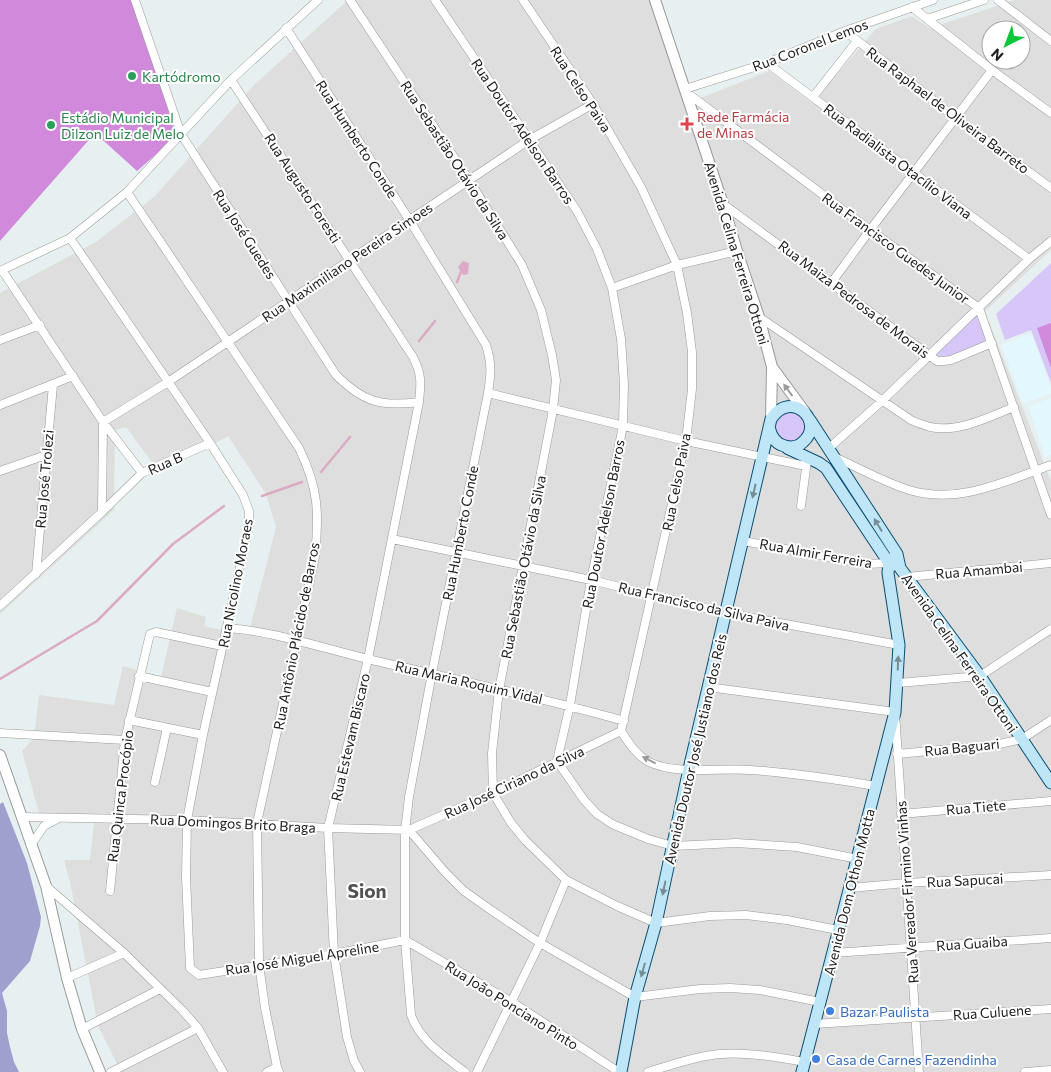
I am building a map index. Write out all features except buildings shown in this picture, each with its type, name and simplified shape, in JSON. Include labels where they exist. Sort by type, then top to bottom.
[{"type":"main road","points":[[783,446],[792,447],[801,444],[808,437],[811,428],[807,416],[798,408],[782,407],[776,412],[770,423],[771,435],[776,442],[807,461],[820,463],[832,475],[893,558]]},
{"type":"main road","name":"Avenida Celina Ferreira Ottoni","points":[[807,416],[832,453],[893,558],[980,676],[1051,784]]},
{"type":"main road","name":"Avenida Doutor José Justiano dos Reis","points":[[620,1072],[635,997],[656,923],[689,769],[770,423]]},
{"type":"main road","name":"Avenida Dom Othon Motta","points":[[803,1067],[895,712],[899,645],[888,573],[893,558]]},
{"type":"street","name":"Rua José Guedes","points":[[135,0],[181,134],[336,375],[350,389],[364,398],[384,404],[419,402]]},
{"type":"street","points":[[142,473],[103,422],[40,325],[1,270],[70,238],[127,192],[231,80],[318,0]]},
{"type":"street","name":"Rua Sebastião Otávio da Silva","points":[[350,0],[469,180],[522,266],[540,310],[552,355],[556,380],[553,410],[499,690],[492,752],[493,793],[511,823],[525,840],[566,880],[656,923]]},
{"type":"street","name":"Rua Doutor Adelson Barros","points":[[435,0],[577,211],[597,248],[612,288],[621,339],[624,384],[622,426],[591,580],[570,706],[557,761]]},
{"type":"street","name":"Rua Celso Paiva","points":[[523,0],[593,104],[641,187],[677,265],[687,313],[692,352],[692,389],[686,441],[621,731]]},
{"type":"street","name":"Avenida Celina Ferreira Ottoni","points":[[655,0],[724,204],[759,317],[772,367],[807,416]]},
{"type":"street","name":"Rua Coronel Lemos","points":[[686,91],[767,63],[845,31],[933,0]]},
{"type":"street","points":[[927,18],[984,0]]},
{"type":"street","points":[[998,0],[1051,41]]},
{"type":"street","points":[[912,7],[981,61]]},
{"type":"street","name":"Rua Humberto Conde","points":[[286,28],[410,221],[486,345],[491,360],[488,393],[409,798],[407,830],[405,940],[411,1015],[415,1026],[422,1036],[439,1053],[465,1072]]},
{"type":"street","name":"Rua Raphael de Oliveira Barreto","points":[[845,31],[956,118],[1051,188]]},
{"type":"street","points":[[813,97],[857,40]]},
{"type":"street","name":"Rua Radialista Otacílio Viana","points":[[767,63],[1029,259]]},
{"type":"street","points":[[832,282],[992,70],[1051,113]]},
{"type":"street","name":"Rua Augusto Foresti","points":[[231,80],[413,357],[420,370],[422,381],[419,402]]},
{"type":"street","name":"Rua Francisco Guedes Junior","points":[[686,91],[870,230],[979,308],[1051,515]]},
{"type":"street","name":"Rua Maximiliano Pereira Simoes","points":[[103,422],[168,382],[529,140],[593,104]]},
{"type":"street","name":"Rua Antônio Plácido de Barros","points":[[127,192],[299,448],[310,470],[316,497],[318,524],[315,557],[258,823],[259,964],[265,1008],[278,1069]]},
{"type":"street","name":"Rua Maiza Pedrosa de Morais","points":[[724,204],[937,361],[944,362],[992,343]]},
{"type":"street","name":"Rua Nicolino Moraes","points":[[70,238],[210,443],[243,496],[249,511],[249,526],[186,820],[186,878],[190,968],[199,975]]},
{"type":"street","points":[[1051,241],[1029,259],[882,401],[832,453],[878,478],[911,491],[937,495],[957,494],[984,489],[1051,465]]},
{"type":"street","points":[[612,288],[677,265],[737,251]]},
{"type":"street","points":[[759,317],[911,420],[932,427],[953,428],[978,421],[1014,407]]},
{"type":"street","points":[[0,340],[40,325]]},
{"type":"street","name":"Avenida Doutor José Justiano dos Reis","points":[[770,423],[772,367]]},
{"type":"street","points":[[0,405],[73,376]]},
{"type":"street","name":"Rua José Trolezi","points":[[36,574],[53,385]]},
{"type":"street","points":[[488,393],[553,410],[762,458],[807,461],[801,506]]},
{"type":"street","name":"Rua Estevam Biscaro","points":[[360,1072],[354,1061],[347,1037],[334,954],[328,828],[368,659],[419,402]]},
{"type":"street","points":[[102,512],[103,422]]},
{"type":"street","name":"Rua B","points":[[0,606],[142,473],[210,443]]},
{"type":"street","points":[[0,471],[46,455]]},
{"type":"street","name":"Rua Francisco da Silva Paiva","points":[[392,539],[591,580],[726,613],[899,645]]},
{"type":"street","name":"Rua Almir Ferreira","points":[[743,541],[867,564],[893,558]]},
{"type":"street","name":"Rua Amambai","points":[[904,572],[1051,563]]},
{"type":"street","name":"Rua Maria Roquim Vidal","points":[[226,628],[296,641],[570,706],[624,721]]},
{"type":"street","points":[[898,683],[980,676],[1051,629]]},
{"type":"street","name":"Rua Quinca Procópio","points":[[110,891],[125,740],[150,634],[156,632],[222,646]]},
{"type":"street","points":[[139,676],[212,692]]},
{"type":"street","points":[[708,687],[895,712]]},
{"type":"street","name":"Rua Vereador Firmino Vinhas","points":[[895,712],[920,1072]]},
{"type":"street","points":[[129,720],[203,735]]},
{"type":"street","name":"Rua Baguari","points":[[897,754],[995,745],[1022,739],[1051,720]]},
{"type":"street","points":[[155,782],[167,728]]},
{"type":"street","points":[[621,731],[641,756],[649,762],[664,767],[803,774],[876,786]]},
{"type":"street","name":"Rua José Ciriano da Silva","points":[[407,830],[493,793],[621,731]]},
{"type":"street","points":[[0,733],[125,740]]},
{"type":"street","points":[[0,755],[46,886],[67,978],[82,1029],[100,1072]]},
{"type":"street","points":[[557,761],[584,800],[597,814],[612,824],[648,839],[673,846],[736,843],[797,847],[858,859]]},
{"type":"street","name":"Rua Tiete","points":[[901,814],[1051,801]]},
{"type":"street","name":"Rua Domingos Brito Braga","points":[[21,817],[186,820],[328,828],[407,830]]},
{"type":"street","points":[[31,845],[44,826],[61,817]]},
{"type":"street","points":[[407,830],[464,891],[540,943],[635,997],[700,989],[730,988],[760,990],[820,1002]]},
{"type":"street","name":"Rua Sapucai","points":[[850,888],[1051,874]]},
{"type":"street","points":[[477,1072],[540,943],[566,880]]},
{"type":"street","points":[[46,886],[124,953],[182,1010],[198,1028],[221,1072]]},
{"type":"street","points":[[656,923],[710,916],[746,915],[786,920],[838,930]]},
{"type":"street","name":"Rua Guaiba","points":[[833,953],[1051,938]]},
{"type":"street","name":"Rua José Miguel Apreline","points":[[199,975],[259,964],[334,954],[405,940]]},
{"type":"street","name":"Rua João Ponciano Pinto","points":[[405,940],[512,1002],[620,1072]]},
{"type":"street","points":[[67,978],[124,953]]},
{"type":"street","points":[[82,1029],[160,989]]},
{"type":"street","name":"Rua Culuene","points":[[814,1024],[1051,1008]]},
{"type":"street","points":[[111,1072],[198,1028]]},
{"type":"street","points":[[648,1072],[692,1059],[719,1054],[754,1054],[803,1067]]},
{"type":"street","points":[[266,1072],[278,1069]]},
{"type":"street","points":[[1025,1072],[1048,1071]]},
{"type":"shaded area","name":"Estádio Municipal Dilzon Luiz de Melo","points":[[0,0],[131,0],[171,114],[174,134],[169,143],[137,171],[95,133],[0,241]]},
{"type":"shaded area","points":[[348,0],[659,0],[693,101],[769,71],[812,103],[876,29],[912,16],[930,28],[1015,0],[1051,0],[1051,250],[985,311],[1051,481],[1051,1072],[121,1072],[98,1026],[64,860],[90,860],[95,815],[39,813],[22,751],[34,738],[39,695],[114,705],[123,666],[161,677],[177,608],[206,617],[204,626],[248,636],[276,527],[266,494],[228,436],[157,469],[126,427],[115,430],[114,510],[0,614],[0,293],[96,242],[154,197],[254,85]]},
{"type":"shaded area","points":[[463,261],[469,263],[468,274],[463,275],[458,267]]},
{"type":"shaded area","points":[[1051,263],[1051,383],[1031,330],[1005,340],[996,314]]},
{"type":"shaded area","points":[[977,312],[988,342],[949,356],[931,355]]},
{"type":"shaded area","points":[[1051,323],[1051,368],[1037,328]]},
{"type":"shaded area","points":[[1031,333],[1051,388],[1051,394],[1023,404],[1001,345]]},
{"type":"shaded area","points":[[1051,398],[1051,455],[1045,457],[1028,406]]},
{"type":"shaded area","points":[[784,411],[801,413],[809,430],[794,443],[781,439],[775,432],[775,422]]},
{"type":"shaded area","points":[[3,802],[27,863],[41,917],[30,961],[2,993],[7,1011],[7,1033],[10,1047],[19,1072],[0,1072],[0,804]]},
{"type":"waterway","points":[[457,282],[462,269]]},
{"type":"waterway","points":[[419,341],[435,321]]},
{"type":"waterway","points":[[321,472],[350,437]]},
{"type":"waterway","points":[[262,496],[302,482]]},
{"type":"waterway","points":[[0,679],[97,621],[173,544],[224,506]]},
{"type":"place","name":"Kartódromo","points":[[132,76]]},
{"type":"place","name":"Rede Farmácia de Minas","points":[[687,124]]},
{"type":"place","name":"Estádio Municipal Dilzon Luiz de Melo","points":[[51,125]]},
{"type":"place","name":"Bazar Paulista","points":[[830,1011]]},
{"type":"place","name":"Casa de Carnes Fazendinha","points":[[816,1059]]},
{"type":"district","name":"Sion","points":[[367,890]]}]
